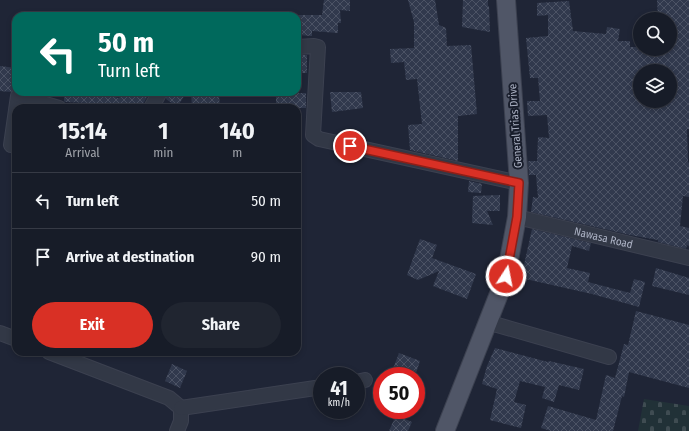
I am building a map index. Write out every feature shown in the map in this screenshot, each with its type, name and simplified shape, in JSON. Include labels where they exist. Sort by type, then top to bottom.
[{"type":"main road","name":"General Trias Drive","points":[[445,431],[506,276],[517,217],[519,183],[506,0]]},
{"type":"street","points":[[301,47],[318,47],[313,135],[315,137],[519,183]]},
{"type":"street","points":[[18,96],[46,104]]},
{"type":"street","name":"Nawasa Road","points":[[517,217],[689,258]]},
{"type":"street","points":[[488,322],[609,357]]},
{"type":"street","points":[[1,336],[12,338]]},
{"type":"street","points":[[60,356],[169,398],[181,408],[313,388]]},
{"type":"street","points":[[177,431],[181,421],[181,408]]},
{"type":"green space","points":[[644,399],[689,406],[689,431],[638,431]]},
{"type":"building","points":[[324,0],[350,0],[350,11],[340,10],[341,23],[338,23],[338,33],[312,31],[312,36],[301,35],[301,15],[322,15]]},
{"type":"building","points":[[408,0],[435,0],[439,25],[446,28],[447,46],[471,45],[477,114],[458,116],[458,161],[410,150],[408,125],[422,124],[417,79],[406,80],[404,62],[391,63],[390,49],[414,48],[414,22]]},
{"type":"building","points":[[463,0],[488,0],[490,32],[462,27]]},
{"type":"building","points":[[657,0],[689,0],[689,129],[687,129],[689,197],[683,196],[680,226],[689,228],[689,246],[687,245],[686,249],[658,242],[658,240],[531,212],[533,197],[538,198],[536,175],[529,175],[528,161],[537,161],[538,137],[549,138],[547,115],[528,116],[527,101],[540,101],[538,78],[530,78],[526,38],[548,36],[548,15],[537,16],[537,3],[569,1],[573,31],[606,34],[607,27],[620,29],[618,41],[630,41],[630,47],[633,47],[633,56],[677,56],[677,12],[658,12]]},
{"type":"building","points":[[301,55],[307,55],[307,73],[301,73]]},
{"type":"building","points":[[0,66],[12,68],[12,91],[0,91]]},
{"type":"building","points":[[330,92],[361,92],[363,108],[332,112]]},
{"type":"building","points":[[301,93],[306,93],[306,108],[301,108],[301,104],[276,104],[276,96],[301,96]]},
{"type":"building","points":[[64,96],[111,96],[119,98],[120,96],[148,96],[143,104],[88,104],[64,101]]},
{"type":"building","points":[[167,96],[184,96],[179,104],[173,104],[166,99]]},
{"type":"building","points":[[191,96],[219,96],[220,104],[192,104]]},
{"type":"building","points":[[469,181],[482,184],[481,193],[468,192]]},
{"type":"building","points":[[500,195],[500,211],[487,211],[493,225],[472,223],[473,196]]},
{"type":"building","points":[[532,229],[591,243],[589,251],[572,246],[567,268],[590,273],[588,282],[630,293],[634,279],[645,282],[639,307],[592,294],[521,278]]},
{"type":"building","points":[[420,239],[437,245],[432,258],[476,274],[467,299],[433,286],[439,271],[418,280],[407,275]]},
{"type":"building","points":[[656,268],[689,278],[689,295],[652,286]]},
{"type":"building","points":[[636,311],[689,325],[689,388],[629,372],[624,397],[622,396],[613,431],[551,431],[541,428],[548,406],[596,420],[606,375],[615,378],[624,344],[628,345]]},
{"type":"building","points":[[495,348],[548,362],[584,369],[579,390],[559,385],[554,402],[542,398],[545,387],[520,381],[514,402],[526,405],[521,428],[490,420],[497,389],[482,384],[487,366]]},
{"type":"building","points":[[399,353],[420,361],[418,367],[394,367]]},
{"type":"building","points":[[172,364],[187,371],[180,388],[165,381]]},
{"type":"building","points":[[394,419],[405,419],[412,422],[408,431],[389,431]]},
{"type":"route","points":[[350,146],[519,183],[517,217],[506,276]]}]
